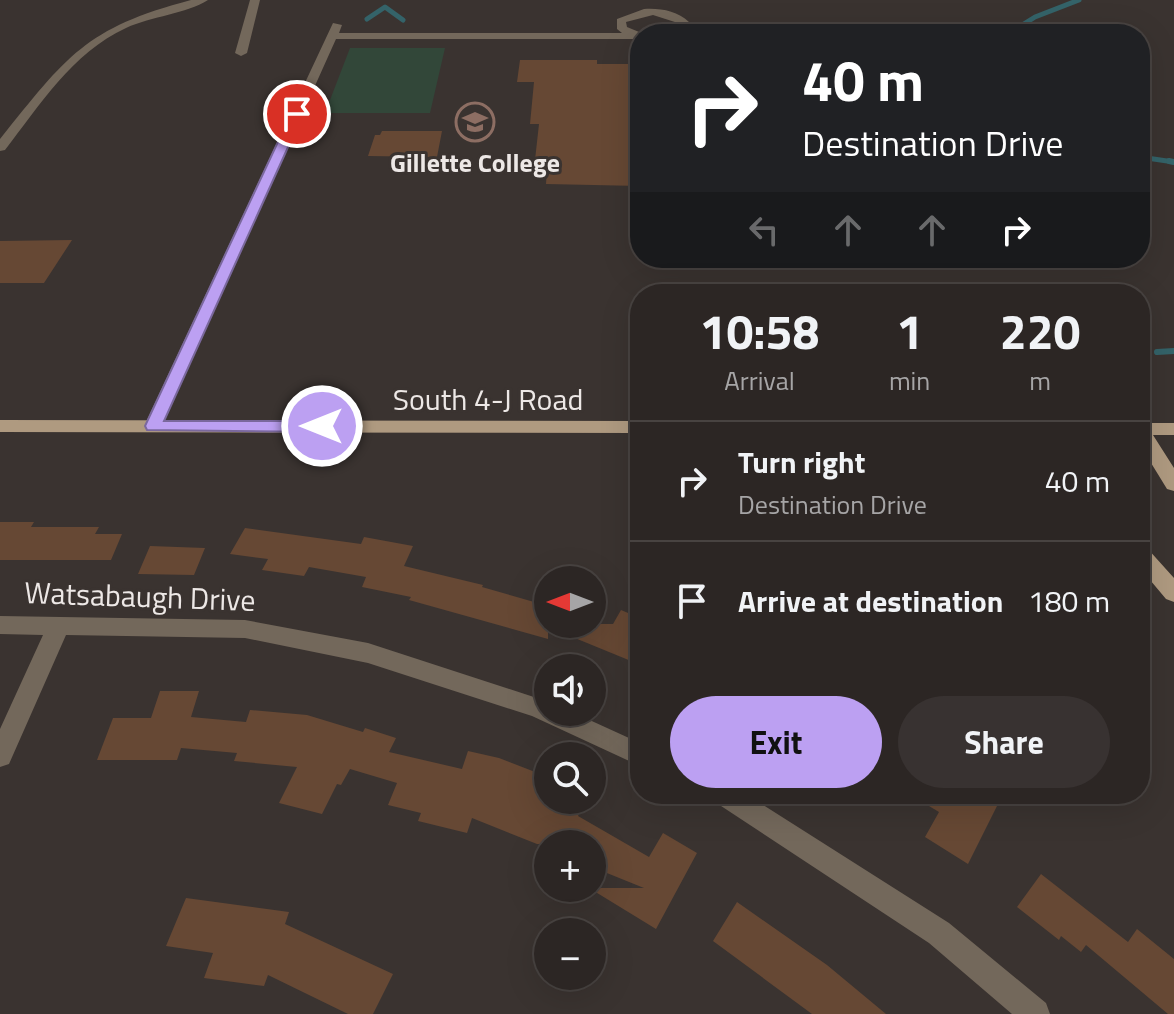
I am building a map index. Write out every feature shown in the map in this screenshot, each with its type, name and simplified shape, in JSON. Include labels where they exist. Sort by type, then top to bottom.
[{"type":"main road","name":"South 4-J Road","points":[[0,426],[630,427]]},
{"type":"main road","points":[[1150,430],[1174,429]]},
{"type":"main road","points":[[1150,446],[1174,484]]},
{"type":"main road","points":[[1150,565],[1174,593]]},
{"type":"street","points":[[0,147],[77,55],[95,41],[152,14],[203,0]]},
{"type":"street","points":[[241,53],[255,0]]},
{"type":"street","points":[[630,31],[620,25],[626,17],[644,12],[664,13],[680,19],[684,24]]},
{"type":"street","points":[[153,426],[335,30],[630,36]]},
{"type":"street","name":"Watsabaugh Drive","points":[[0,625],[245,629],[368,653],[538,708],[630,750]]},
{"type":"street","points":[[0,756],[59,625]]},
{"type":"street","points":[[739,804],[939,933],[1035,1014]]},
{"type":"green space","points":[[350,48],[445,48],[430,113],[325,113]]},
{"type":"building","points":[[520,60],[597,60],[597,64],[630,64],[630,186],[546,184],[547,169],[534,169],[539,124],[530,124],[534,82],[517,82]]},
{"type":"building","points":[[382,131],[442,131],[437,157],[368,156],[375,135],[380,135]]},
{"type":"building","points":[[72,240],[44,283],[0,283],[0,241]]},
{"type":"building","points":[[0,522],[34,522],[31,527],[99,527],[95,534],[122,534],[111,560],[0,560]]},
{"type":"building","points":[[245,528],[361,544],[364,537],[413,546],[404,566],[483,585],[534,602],[534,635],[409,600],[411,597],[362,587],[366,577],[309,567],[304,576],[262,570],[268,559],[230,554]]},
{"type":"building","points":[[150,546],[205,548],[194,575],[138,574]]},
{"type":"building","points":[[621,610],[630,614],[630,661],[575,638],[606,638],[606,624],[613,624]]},
{"type":"building","points":[[160,691],[199,691],[191,717],[246,722],[250,710],[307,715],[363,732],[365,728],[396,738],[389,752],[462,769],[468,751],[499,758],[534,772],[534,814],[579,814],[602,830],[534,830],[534,843],[472,818],[467,833],[418,821],[421,813],[388,805],[397,783],[350,769],[341,785],[337,784],[322,814],[279,803],[297,767],[234,761],[237,753],[181,748],[177,760],[97,760],[113,718],[151,718]]},
{"type":"building","points":[[926,804],[998,804],[968,864],[925,837],[939,812]]},
{"type":"building","points":[[606,832],[649,857],[663,833],[697,853],[656,929],[606,898],[606,888],[644,888],[606,873]]},
{"type":"building","points":[[1041,874],[1128,942],[1137,929],[1174,959],[1174,1014],[1168,1014],[1086,945],[1081,952],[1061,936],[1059,940],[1017,907]]},
{"type":"building","points":[[186,898],[289,912],[285,924],[393,974],[373,1014],[348,1014],[268,975],[264,986],[204,978],[213,953],[166,946]]},
{"type":"building","points":[[737,902],[827,965],[886,1014],[812,1014],[713,941]]},
{"type":"waterway","points":[[1024,24],[1079,0]]},
{"type":"waterway","points":[[367,19],[385,7],[403,20]]},
{"type":"waterway","points":[[1150,158],[1174,162],[1169,161]]},
{"type":"waterway","points":[[1157,352],[1174,351]]},
{"type":"place","name":"Gillette College","points":[[475,122]]},
{"type":"route","points":[[297,114],[153,426],[322,426]]}]
